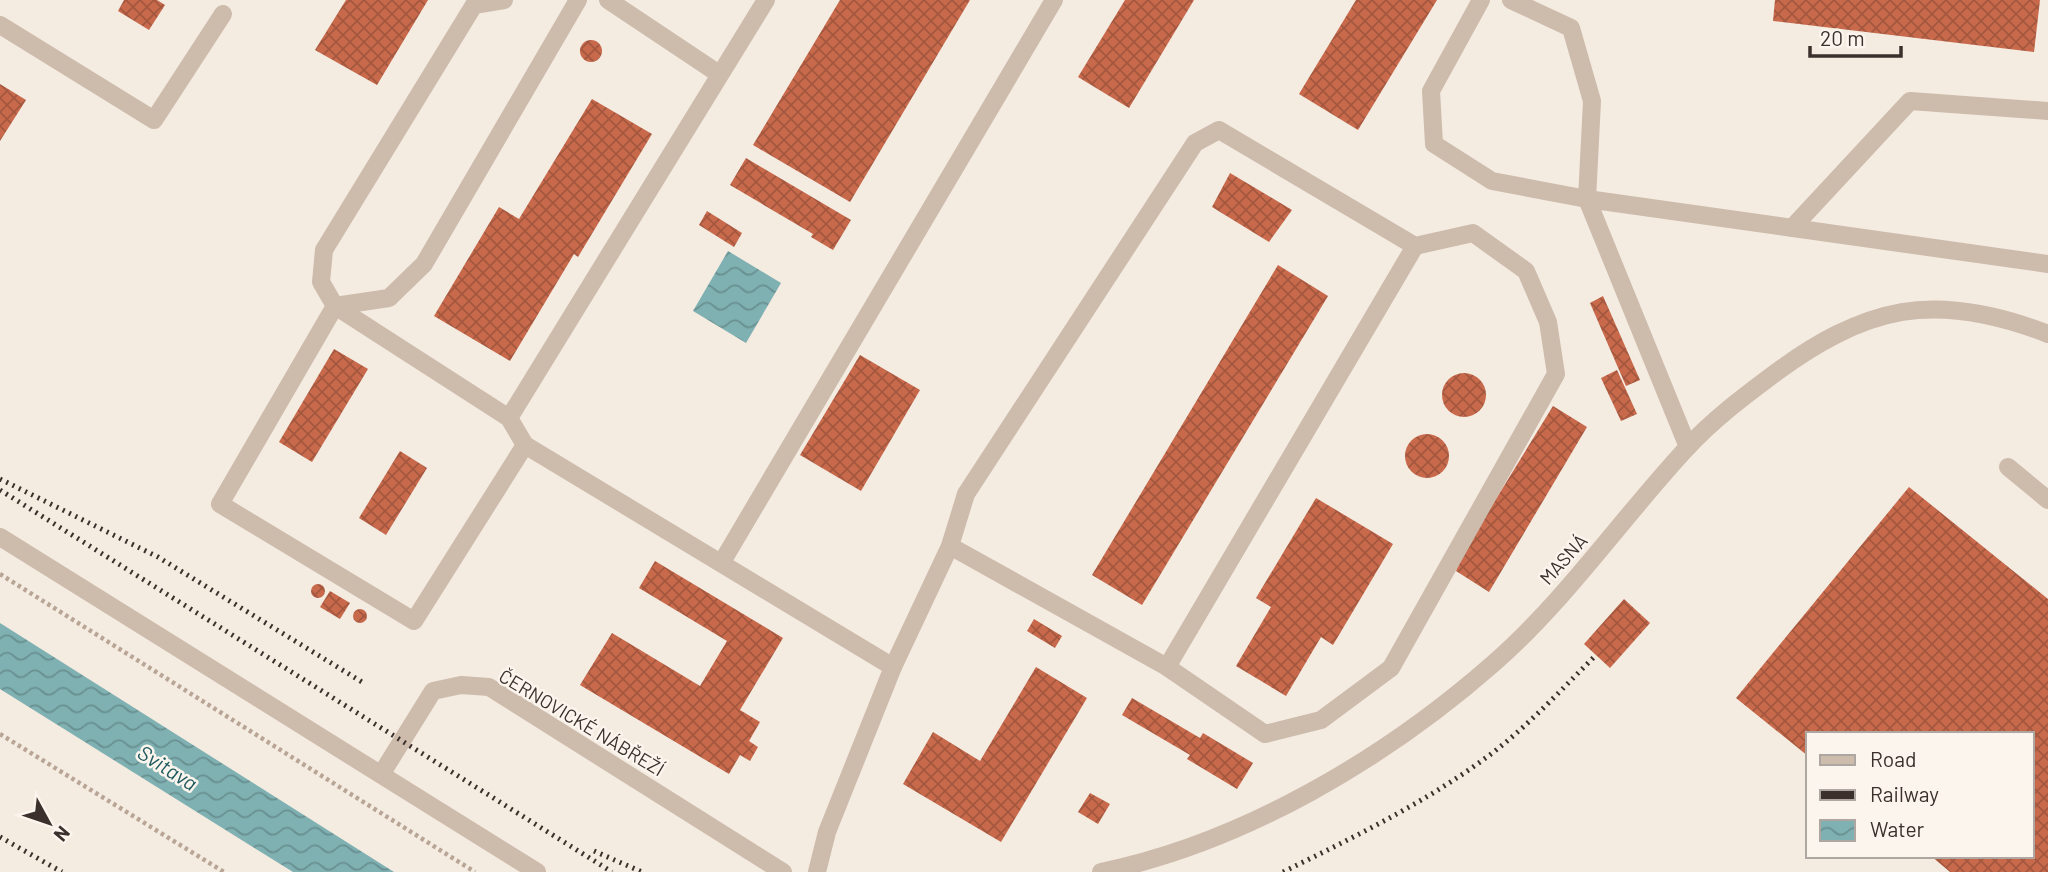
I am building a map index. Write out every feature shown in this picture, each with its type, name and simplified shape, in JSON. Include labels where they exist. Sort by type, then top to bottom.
[{"type":"street","points":[[504,0],[474,5],[324,250],[321,282],[335,306],[509,418],[525,445],[893,667]]},
{"type":"street","points":[[335,306],[390,299],[424,264],[578,0]]},
{"type":"street","points":[[608,0],[719,74]]},
{"type":"street","points":[[509,418],[766,0]]},
{"type":"street","points":[[1481,0],[1431,91],[1434,144],[1492,181],[1587,199],[2048,264]]},
{"type":"street","points":[[1511,0],[1571,28],[1592,101],[1587,199],[1688,447]]},
{"type":"street","points":[[722,562],[1046,3]]},
{"type":"street","points":[[0,25],[154,120],[223,14]]},
{"type":"street","points":[[1792,228],[1910,101],[2048,111]]},
{"type":"street","points":[[817,872],[827,832],[893,667],[950,546],[966,494],[1195,143],[1219,130],[1415,246],[1473,233],[1526,271],[1548,322],[1556,374],[1391,668],[1321,720],[1265,734],[1167,667],[950,546]]},
{"type":"street","points":[[1167,667],[1415,246]]},
{"type":"street","points":[[335,306],[220,503],[414,621],[525,445]]},
{"type":"street","name":"MASNÁ","points":[[1101,872],[1171,853],[1238,826],[1320,787],[1392,743],[1495,663],[1586,566],[1688,447],[1755,388],[1808,349],[1860,323],[1903,312],[1952,310],[2007,318],[2048,334]]},
{"type":"street","points":[[2008,467],[2048,500]]},
{"type":"street","points":[[0,537],[537,872]]},
{"type":"street","name":"ČERNOVICKÉ NÁBŘEŽÍ","points":[[382,773],[433,691],[461,685],[489,687],[783,872]]},
{"type":"path","points":[[0,574],[475,872]]},
{"type":"path","points":[[0,734],[224,872]]},
{"type":"water","points":[[728,251],[781,283],[746,343],[693,311]]},
{"type":"water","name":"Svitava","points":[[0,623],[394,872],[293,872],[0,689]]},
{"type":"building","points":[[124,0],[157,0],[165,5],[149,30],[118,11]]},
{"type":"building","points":[[346,0],[428,0],[377,85],[315,50]]},
{"type":"building","points":[[840,0],[970,0],[850,202],[753,145]]},
{"type":"building","points":[[1125,0],[1194,0],[1129,108],[1078,77]]},
{"type":"building","points":[[1356,0],[1437,0],[1358,130],[1299,94]]},
{"type":"building","points":[[1775,0],[2040,0],[2034,52],[1773,21]]},
{"type":"building","points":[[591,40],[599,43],[602,51],[599,59],[591,62],[583,59],[580,51],[583,43]]},
{"type":"building","points":[[0,84],[26,100],[0,141]]},
{"type":"building","points":[[592,99],[652,134],[578,257],[574,254],[510,361],[434,316],[499,207],[519,219]]},
{"type":"building","points":[[746,158],[851,220],[833,250],[811,237],[813,234],[730,185]]},
{"type":"building","points":[[1230,173],[1292,210],[1269,242],[1212,207]]},
{"type":"building","points":[[707,211],[742,233],[734,247],[699,225]]},
{"type":"building","points":[[1278,265],[1328,296],[1142,605],[1092,575]]},
{"type":"building","points":[[1603,296],[1640,380],[1626,386],[1590,303]]},
{"type":"building","points":[[334,349],[368,369],[312,462],[279,442]]},
{"type":"building","points":[[860,355],[920,390],[861,491],[800,455]]},
{"type":"building","points":[[1617,370],[1637,414],[1621,421],[1601,378]]},
{"type":"building","points":[[1464,373],[1479,380],[1486,395],[1479,410],[1464,417],[1449,410],[1442,395],[1449,380]]},
{"type":"building","points":[[1553,406],[1587,427],[1489,592],[1456,571],[1461,556]]},
{"type":"building","points":[[1427,434],[1442,441],[1449,456],[1442,471],[1427,478],[1412,471],[1405,456],[1412,441]]},
{"type":"building","points":[[400,451],[427,468],[386,535],[359,518]]},
{"type":"building","points":[[1909,487],[2048,599],[2048,872],[1950,872],[1933,858],[2034,858],[2034,732],[1806,732],[1806,754],[1736,698]]},
{"type":"building","points":[[1316,498],[1393,544],[1333,645],[1321,637],[1286,696],[1236,666],[1271,607],[1256,598]]},
{"type":"building","points":[[655,561],[783,638],[740,710],[760,722],[749,741],[758,747],[750,761],[740,755],[729,774],[580,685],[612,633],[700,686],[727,641],[639,588]]},
{"type":"building","points":[[315,584],[321,584],[325,591],[321,598],[315,598],[311,594],[311,588]]},
{"type":"building","points":[[330,591],[350,603],[340,619],[320,607]]},
{"type":"building","points":[[1624,599],[1650,623],[1610,668],[1584,644]]},
{"type":"building","points":[[357,609],[363,609],[367,616],[363,623],[357,623],[353,619],[353,613]]},
{"type":"building","points":[[1034,619],[1062,636],[1055,648],[1027,631]]},
{"type":"building","points":[[1036,667],[1087,698],[1001,842],[903,784],[933,732],[980,761]]},
{"type":"building","points":[[1132,698],[1200,738],[1203,733],[1253,763],[1237,789],[1187,759],[1190,755],[1122,715]]},
{"type":"building","points":[[1090,793],[1110,804],[1098,824],[1078,812]]},
{"type":"railway","points":[[0,479],[158,557],[362,682]]},
{"type":"railway","points":[[0,490],[612,872]]},
{"type":"railway","points":[[1283,872],[1390,818],[1467,771],[1519,731],[1596,655]]},
{"type":"railway","points":[[0,837],[62,872]]},
{"type":"railway","points":[[594,851],[642,872]]}]
